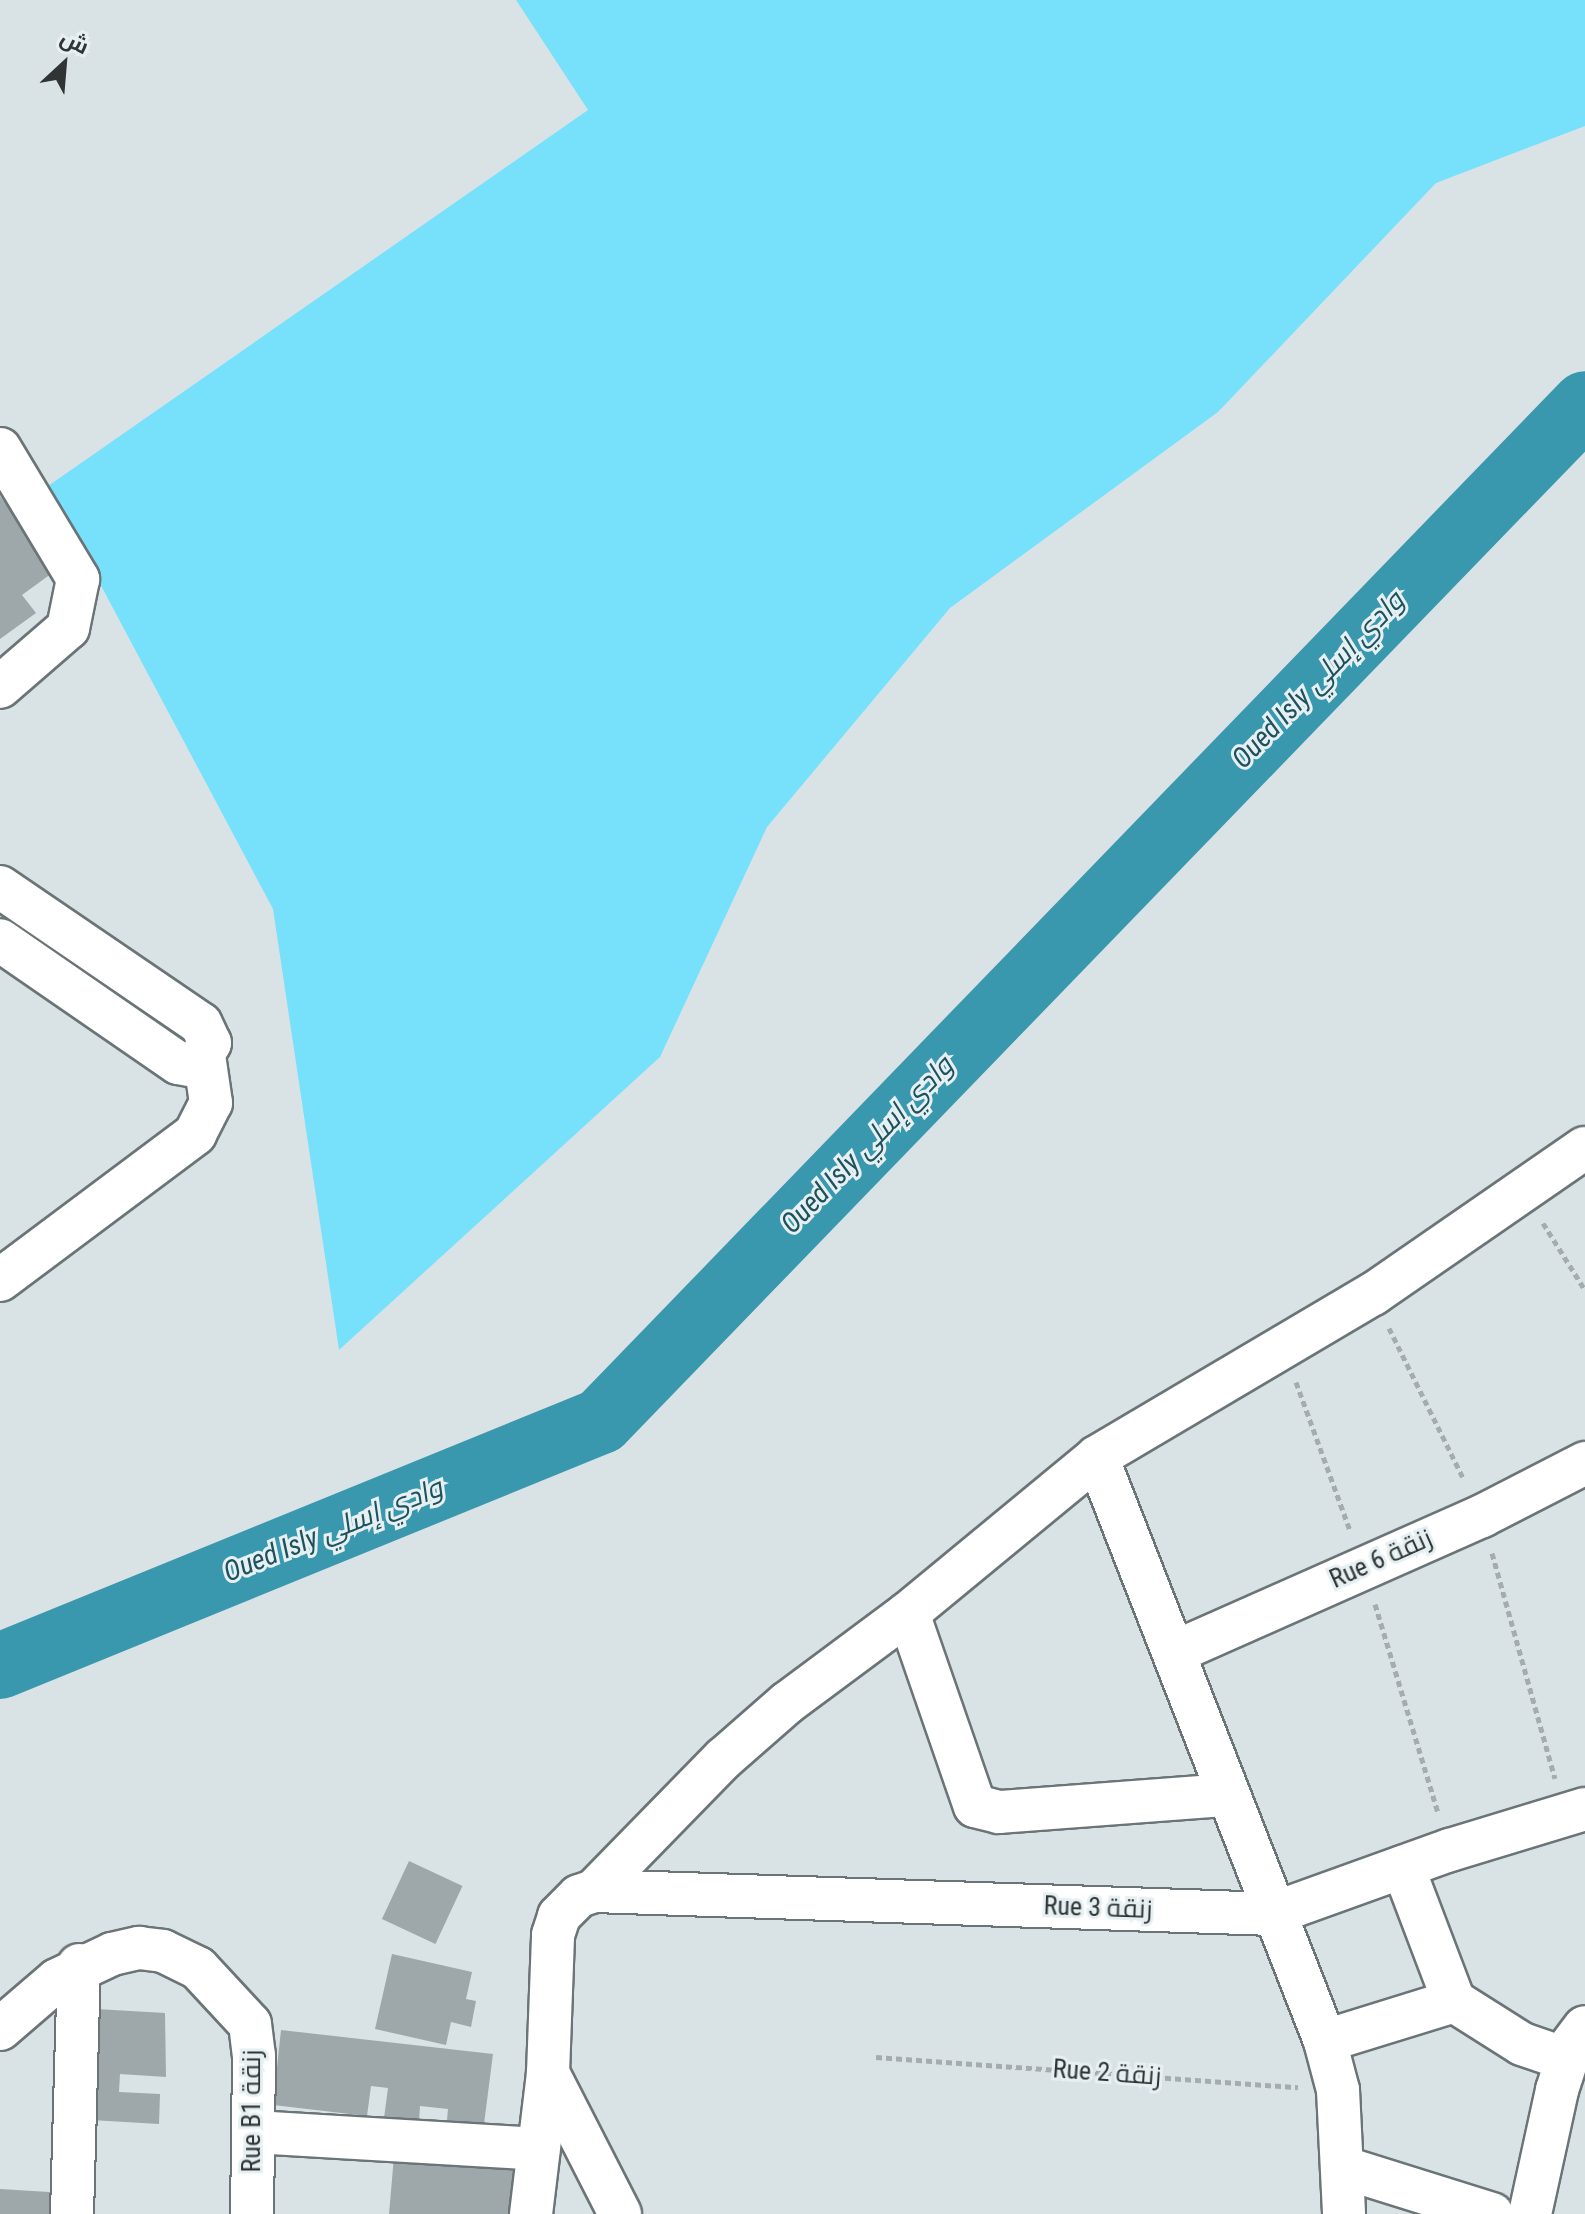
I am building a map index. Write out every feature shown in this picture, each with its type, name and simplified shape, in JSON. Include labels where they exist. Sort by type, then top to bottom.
[{"type":"street","points":[[0,449],[78,579],[68,628],[0,687]]},
{"type":"street","points":[[0,887],[201,1024],[210,1039],[204,1055],[192,1067],[178,1063],[0,940]]},
{"type":"street","points":[[0,1280],[195,1134],[211,1103],[204,1055]]},
{"type":"street","points":[[531,2214],[548,2073],[553,1935],[569,1902],[594,1891],[723,1759],[787,1703],[908,1613],[1097,1457],[1373,1294],[1585,1148]]},
{"type":"street","points":[[1097,1457],[1175,1652],[1272,1914],[1325,2041],[1338,2090],[1345,2168],[1344,2214]]},
{"type":"street","name":"Rue 6 زنقة","points":[[1175,1652],[1482,1516],[1585,1463]]},
{"type":"street","points":[[908,1613],[975,1806],[999,1812],[1226,1795]]},
{"type":"street","name":"Rue 3 زنقة","points":[[594,1891],[1272,1914],[1403,1867],[1585,1809]]},
{"type":"street","points":[[1403,1867],[1454,2001],[1510,2038],[1576,2043],[1530,2214]]},
{"type":"street","name":"Rue B1 زنقة","points":[[0,2029],[79,1965],[139,1948],[163,1951],[198,1968],[231,1998],[250,2024],[254,2132],[252,2214]]},
{"type":"street","points":[[72,2214],[79,1965]]},
{"type":"street","points":[[1325,2041],[1454,2001]]},
{"type":"street","points":[[548,2073],[620,2214]]},
{"type":"street","points":[[254,2132],[538,2149]]},
{"type":"street","points":[[1345,2168],[1492,2214]]},
{"type":"path","points":[[1523,1190],[1585,1290]]},
{"type":"path","name":"Rue 2 زنقة","points":[[876,2057],[1338,2090]]},
{"type":"shaded area","points":[[516,0],[1585,0],[1585,126],[1436,183],[1218,412],[950,608],[767,827],[660,1057],[339,1350],[273,909],[48,486],[588,110]]},
{"type":"building","points":[[0,496],[55,571],[22,595],[36,613],[0,639]]},
{"type":"building","points":[[409,1861],[462,1886],[435,1944],[382,1919]]},
{"type":"building","points":[[392,1954],[472,1972],[466,1999],[476,2001],[471,2027],[451,2022],[446,2045],[375,2029]]},
{"type":"building","points":[[96,2009],[165,2013],[166,2077],[120,2074],[119,2092],[160,2094],[159,2124],[91,2120]]},
{"type":"building","points":[[281,2030],[493,2054],[484,2124],[447,2120],[448,2109],[420,2106],[419,2122],[384,2118],[388,2088],[371,2086],[367,2116],[273,2105]]},
{"type":"building","points":[[395,2145],[525,2158],[520,2214],[389,2214]]},
{"type":"building","points":[[0,2189],[65,2193],[64,2214],[0,2214]]},
{"type":"waterway","name":"Oued Isly وادي إسلي","points":[[0,1666],[601,1421],[1585,404]]}]
